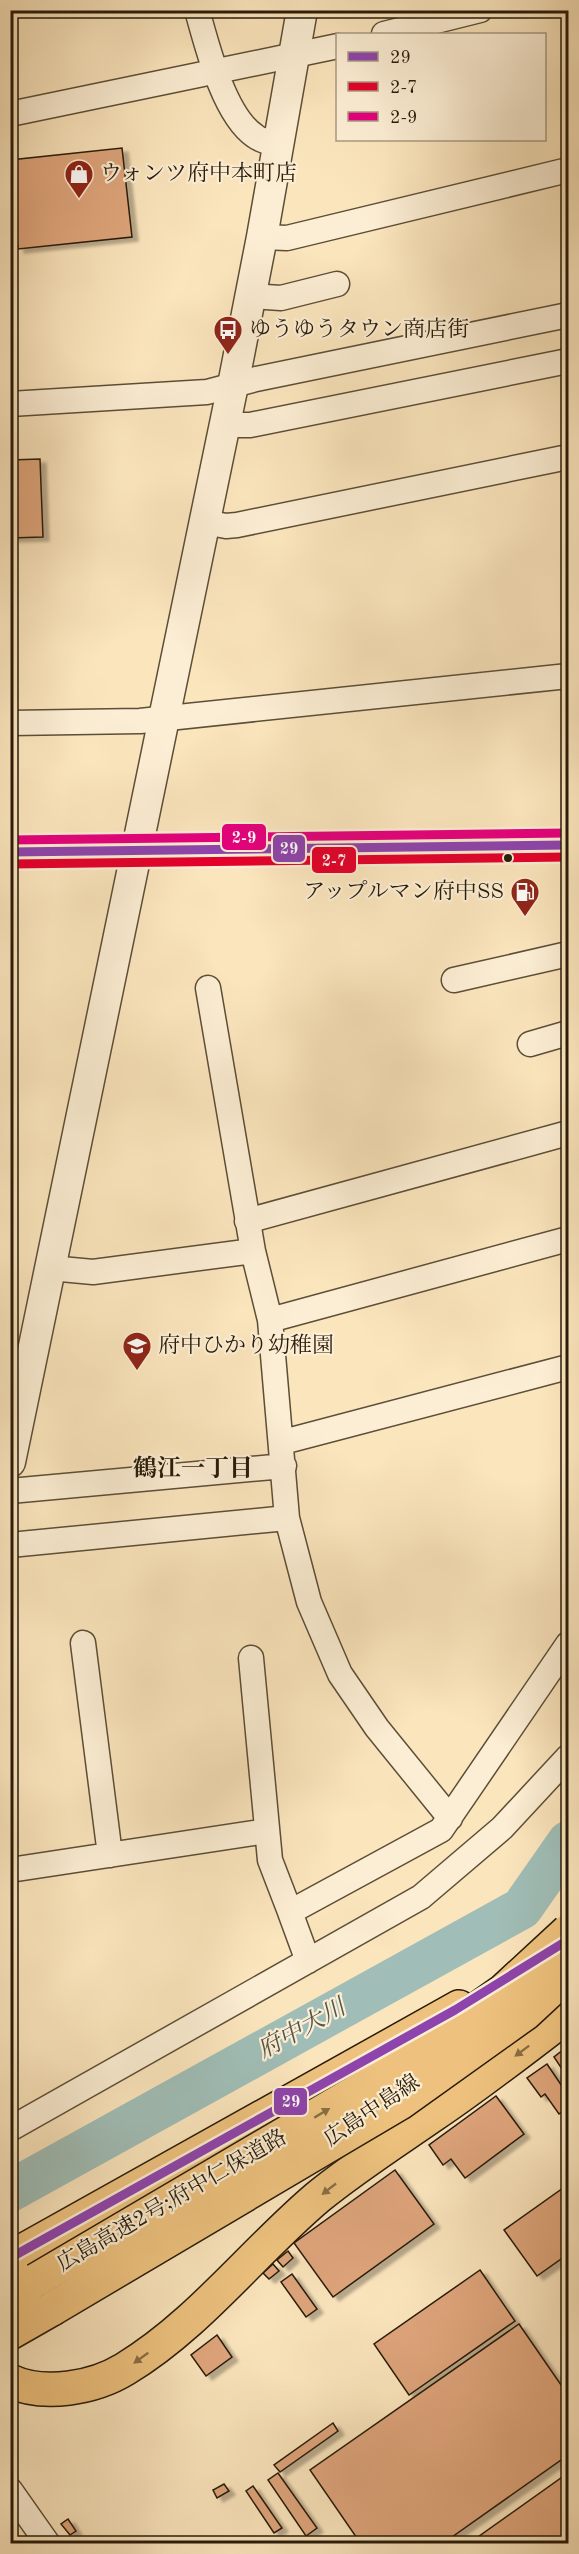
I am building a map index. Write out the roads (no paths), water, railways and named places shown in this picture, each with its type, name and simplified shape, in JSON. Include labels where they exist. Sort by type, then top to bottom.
[{"type":"main road","name":"広島高速2号;府中仁保道路","points":[[23,2288],[378,2079],[503,1991],[568,1931]]},
{"type":"main road","name":"広島中島線","points":[[10,2258],[455,2010],[568,1940]]},
{"type":"main road","name":"広島高速2号;府中仁保道路","points":[[10,2333],[400,2103],[526,2013],[568,1974]]},
{"type":"main road","name":"広島中島線","points":[[10,2315],[265,2182],[568,1980]]},
{"type":"main road","points":[[10,2381],[38,2388],[66,2388],[94,2383],[123,2370],[186,2321],[318,2198],[375,2153],[434,2115],[568,2015]]},
{"type":"street","points":[[197,10],[214,73],[246,129],[257,138],[277,145]]},
{"type":"street","points":[[10,1462],[262,237],[302,10]]},
{"type":"street","points":[[388,33],[480,10]]},
{"type":"street","points":[[10,114],[336,46]]},
{"type":"street","points":[[262,237],[287,238],[568,170]]},
{"type":"street","points":[[250,296],[281,298],[337,284]]},
{"type":"street","points":[[10,404],[207,392],[568,315]]},
{"type":"street","points":[[224,425],[250,425],[568,362]]},
{"type":"street","points":[[204,522],[226,526],[237,525],[568,456]]},
{"type":"street","points":[[10,723],[140,721],[568,676]]},
{"type":"street","points":[[10,852],[568,845]]},
{"type":"street","points":[[454,980],[568,954]]},
{"type":"street","points":[[208,988],[253,1251],[270,1320],[283,1442],[287,1518],[309,1602],[340,1674],[378,1728],[450,1818]]},
{"type":"street","points":[[530,1044],[568,1033]]},
{"type":"street","points":[[248,1221],[568,1133]]},
{"type":"street","points":[[270,1320],[568,1239]]},
{"type":"street","points":[[50,1268],[93,1272],[253,1251]]},
{"type":"street","points":[[283,1442],[568,1367]]},
{"type":"street","points":[[10,1491],[284,1466]]},
{"type":"street","points":[[10,1545],[287,1518]]},
{"type":"street","points":[[83,1643],[110,1855]]},
{"type":"street","points":[[290,1912],[441,1830],[568,1644]]},
{"type":"street","points":[[251,1658],[270,1860],[308,1961]]},
{"type":"street","points":[[10,2129],[421,1898],[502,1828],[568,1757]]},
{"type":"street","points":[[10,1870],[267,1831]]},
{"type":"street","points":[[10,2490],[48,2544]]},
{"type":"waterway","name":"府中大川","points":[[10,2191],[522,1908],[568,1842]]},
{"type":"place","name":"ウォンツ府中本町店","points":[[79,200]]},
{"type":"place","name":"ゆうゆうタウン商店街","points":[[228,356]]},
{"type":"place","name":"アップルマン府中SS","points":[[525,918]]},
{"type":"place","name":"府中ひかり幼稚園","points":[[137,1372]]},
{"type":"district","name":"鶴江一丁目","points":[[193,1470]]}]
